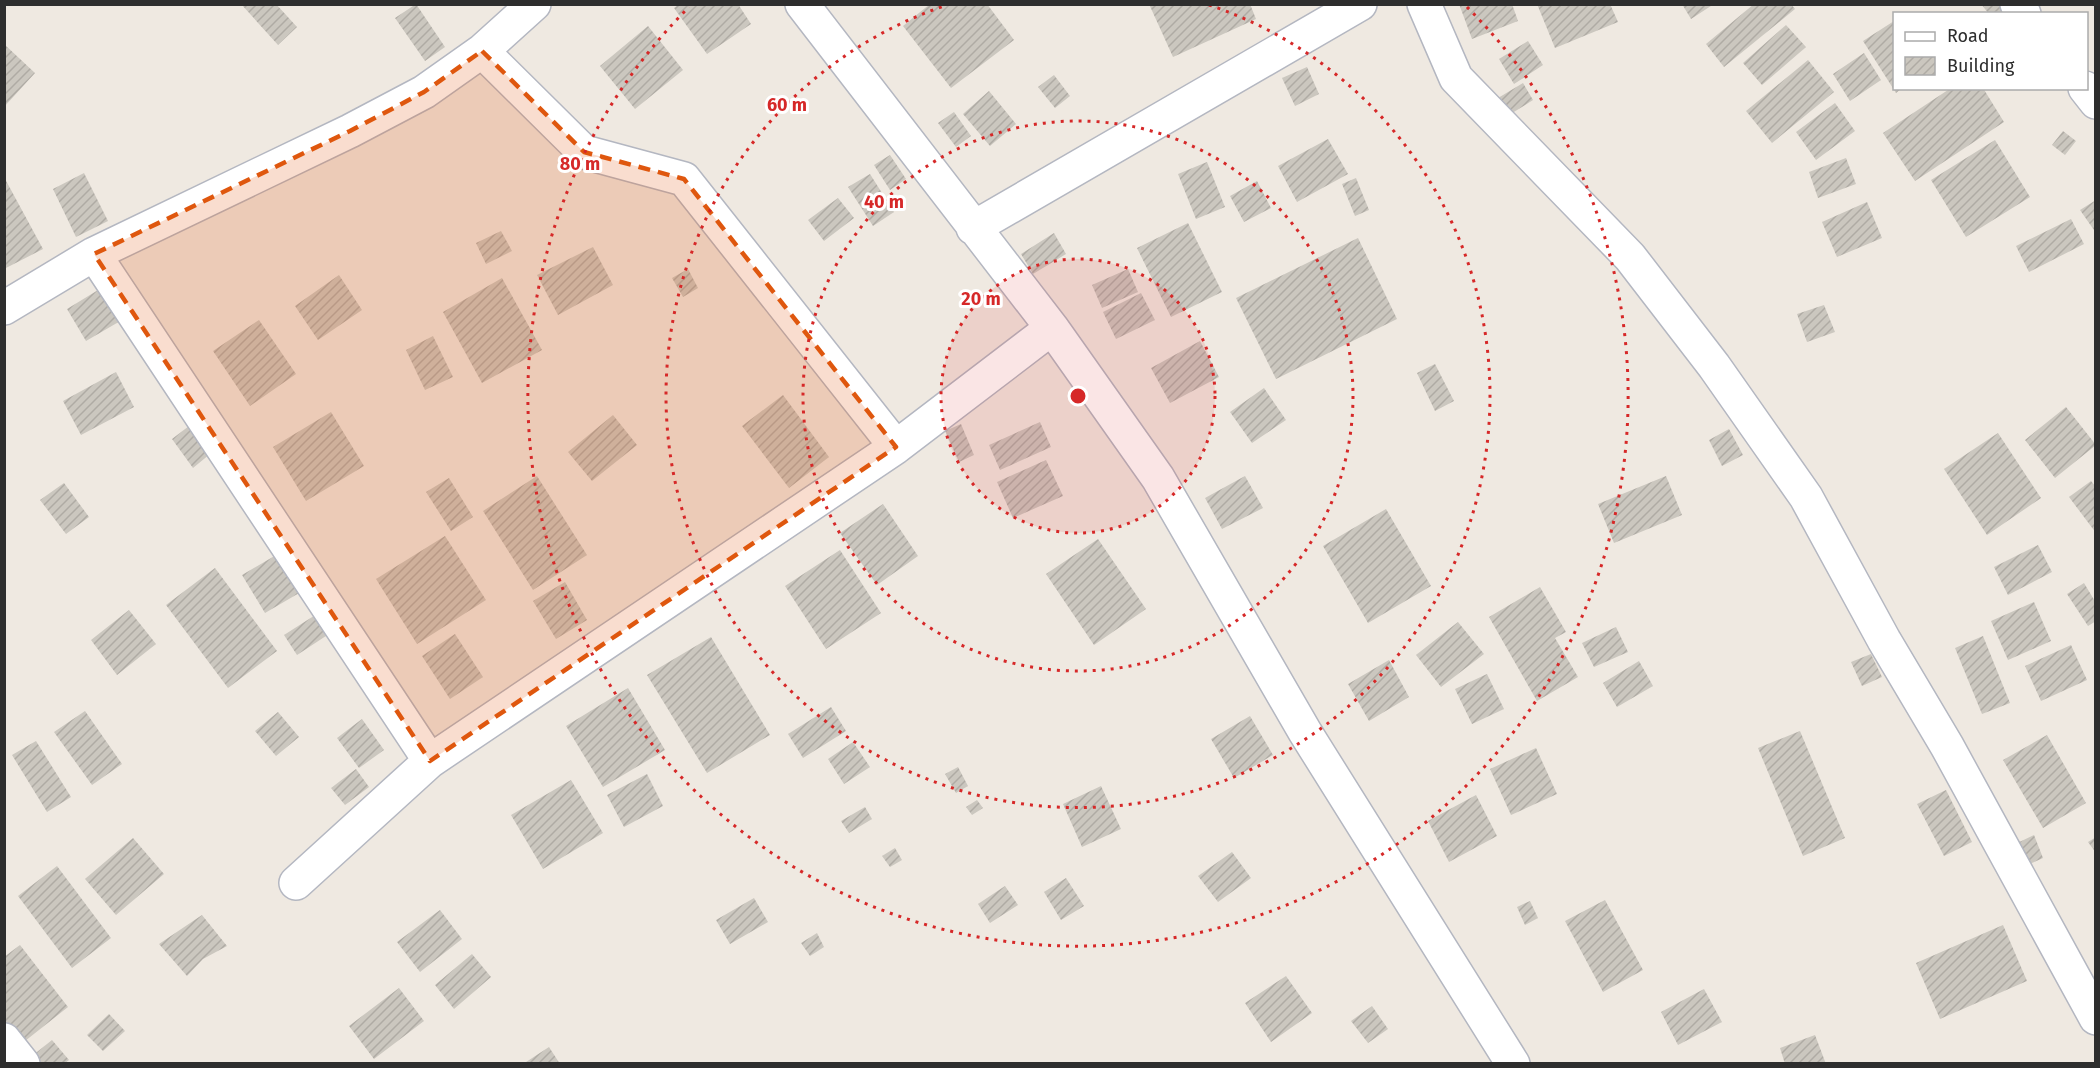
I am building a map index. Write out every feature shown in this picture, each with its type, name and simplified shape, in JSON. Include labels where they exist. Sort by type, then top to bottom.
[{"type":"street","points":[[4,309],[94,254],[350,131],[424,92],[482,51],[534,4]]},
{"type":"street","points":[[802,4],[1052,328],[1158,478],[1305,732],[1513,1064]]},
{"type":"street","points":[[973,228],[1360,4]]},
{"type":"street","points":[[1424,4],[1456,78],[1630,257],[1714,366],[1806,496],[1884,640],[1947,746],[2096,1018]]},
{"type":"street","points":[[482,51],[584,152],[684,179],[896,447]]},
{"type":"street","points":[[2087,90],[2096,102]]},
{"type":"street","points":[[94,254],[430,761]]},
{"type":"street","points":[[296,883],[430,761],[896,447],[1052,328]]},
{"type":"street","points":[[4,1040],[23,1064]]},
{"type":"highlighted area","points":[[482,51],[584,152],[684,179],[896,447],[430,761],[94,254],[350,131],[424,92]]},
{"type":"building","points":[[241,4],[276,4],[297,27],[278,45]]},
{"type":"building","points":[[416,4],[445,47],[425,61],[395,18]]},
{"type":"building","points":[[679,4],[738,4],[751,24],[707,54],[674,8]]},
{"type":"building","points":[[930,4],[987,4],[1014,40],[951,88],[903,26]]},
{"type":"building","points":[[1149,4],[1250,4],[1256,19],[1173,57]]},
{"type":"building","points":[[1459,4],[1512,4],[1518,21],[1472,39]]},
{"type":"building","points":[[1537,4],[1610,4],[1618,22],[1555,48]]},
{"type":"building","points":[[1682,4],[1714,4],[1691,19]]},
{"type":"building","points":[[1754,4],[1791,4],[1795,9],[1724,67],[1706,44]]},
{"type":"building","points":[[1981,4],[2005,4],[2008,12],[1987,12]]},
{"type":"building","points":[[1893,22],[1893,88],[1863,41]]},
{"type":"building","points":[[1786,25],[1806,47],[1762,85],[1743,63]]},
{"type":"building","points":[[648,26],[683,70],[635,109],[600,66]]},
{"type":"building","points":[[1528,41],[1543,65],[1514,84],[1499,59]]},
{"type":"building","points":[[4,44],[35,73],[4,107]]},
{"type":"building","points":[[1864,53],[1881,80],[1850,101],[1833,74]]},
{"type":"building","points":[[1808,60],[1834,92],[1772,143],[1746,111]]},
{"type":"building","points":[[1307,67],[1319,94],[1295,106],[1282,78]]},
{"type":"building","points":[[1054,75],[1070,96],[1055,108],[1038,87]]},
{"type":"building","points":[[1523,83],[1533,100],[1509,115],[1498,98]]},
{"type":"building","points":[[1948,90],[1984,90],[2004,122],[1915,181],[1883,133]]},
{"type":"building","points":[[989,91],[1016,124],[990,146],[963,114]]},
{"type":"building","points":[[1835,103],[1855,131],[1816,160],[1796,132]]},
{"type":"building","points":[[954,112],[971,136],[956,147],[938,123]]},
{"type":"building","points":[[2063,131],[2076,141],[2065,155],[2052,145]]},
{"type":"building","points":[[1328,139],[1348,174],[1297,202],[1278,166]]},
{"type":"building","points":[[1995,140],[2030,197],[1966,237],[1931,180]]},
{"type":"building","points":[[890,155],[906,179],[890,190],[874,165]]},
{"type":"building","points":[[1846,158],[1856,184],[1818,198],[1809,172]]},
{"type":"building","points":[[1207,162],[1225,207],[1196,219],[1178,174]]},
{"type":"building","points":[[84,173],[108,221],[76,237],[53,189]]},
{"type":"building","points":[[870,174],[894,212],[873,226],[848,187]]},
{"type":"building","points":[[4,177],[43,249],[4,269]]},
{"type":"building","points":[[1356,178],[1369,210],[1355,216],[1342,184]]},
{"type":"building","points":[[1257,181],[1271,208],[1244,222],[1230,196]]},
{"type":"building","points":[[838,198],[854,218],[824,241],[808,220]]},
{"type":"building","points":[[2096,200],[2096,233],[2080,210]]},
{"type":"building","points":[[1867,202],[1882,238],[1837,257],[1822,222]]},
{"type":"building","points":[[2071,219],[2084,244],[2029,272],[2016,246]]},
{"type":"building","points":[[1188,223],[1222,292],[1171,317],[1137,248]]},
{"type":"building","points":[[501,231],[512,251],[486,264],[476,243]]},
{"type":"building","points":[[1054,233],[1066,254],[1033,274],[1021,254]]},
{"type":"building","points":[[1358,238],[1397,319],[1276,379],[1236,298]]},
{"type":"building","points":[[593,247],[613,285],[558,315],[537,275]]},
{"type":"building","points":[[688,269],[698,288],[683,297],[672,278]]},
{"type":"building","points":[[1128,269],[1138,292],[1102,308],[1092,285]]},
{"type":"building","points":[[339,275],[362,310],[318,340],[295,306]]},
{"type":"building","points":[[502,278],[542,350],[482,383],[443,312]]},
{"type":"building","points":[[103,287],[122,320],[86,341],[67,309]]},
{"type":"building","points":[[1141,293],[1155,320],[1116,339],[1103,312]]},
{"type":"building","points":[[1824,305],[1835,332],[1807,342],[1797,314]]},
{"type":"building","points":[[259,320],[296,374],[250,406],[213,351]]},
{"type":"building","points":[[433,336],[453,377],[425,390],[406,350]]},
{"type":"building","points":[[1200,341],[1219,377],[1170,403],[1151,368]]},
{"type":"building","points":[[1435,364],[1454,401],[1435,411],[1417,373]]},
{"type":"building","points":[[116,372],[134,407],[81,435],[63,401]]},
{"type":"building","points":[[1264,388],[1286,420],[1252,443],[1230,412]]},
{"type":"building","points":[[783,395],[829,457],[789,488],[742,426]]},
{"type":"building","points":[[2066,407],[2096,445],[2055,478],[2025,440]]},
{"type":"building","points":[[331,412],[364,466],[306,501],[273,447]]},
{"type":"building","points":[[613,415],[637,445],[592,481],[568,452]]},
{"type":"building","points":[[1040,422],[1051,447],[1000,470],[989,445]]},
{"type":"building","points":[[961,424],[974,455],[959,462],[945,431]]},
{"type":"building","points":[[189,426],[210,454],[193,468],[172,439]]},
{"type":"building","points":[[1729,429],[1743,455],[1722,466],[1709,440]]},
{"type":"building","points":[[1998,433],[2041,498],[1987,535],[1944,469]]},
{"type":"building","points":[[1046,460],[1063,496],[1013,518],[997,482]]},
{"type":"building","points":[[537,476],[587,555],[533,590],[483,511]]},
{"type":"building","points":[[1245,476],[1263,508],[1222,529],[1205,498]]},
{"type":"building","points":[[1666,476],[1682,515],[1614,543],[1598,504]]},
{"type":"building","points":[[449,478],[473,517],[451,531],[426,492]]},
{"type":"building","points":[[2091,481],[2096,487],[2096,533],[2069,497]]},
{"type":"building","points":[[64,483],[89,517],[66,534],[40,500]]},
{"type":"building","points":[[883,504],[918,556],[877,585],[840,533]]},
{"type":"building","points":[[1386,509],[1431,586],[1368,623],[1323,546]]},
{"type":"building","points":[[445,536],[486,600],[417,644],[376,579]]},
{"type":"building","points":[[1098,539],[1146,609],[1094,645],[1046,574]]},
{"type":"building","points":[[2038,545],[2052,572],[2008,595],[1994,567]]},
{"type":"building","points":[[840,550],[881,613],[826,649],[785,586]]},
{"type":"building","points":[[283,551],[306,589],[265,613],[242,575]]},
{"type":"building","points":[[215,568],[277,651],[228,688],[166,605]]},
{"type":"building","points":[[565,582],[587,620],[556,639],[533,601]]},
{"type":"building","points":[[2084,583],[2096,603],[2096,621],[2088,626],[2067,594]]},
{"type":"building","points":[[1540,587],[1566,632],[1555,638],[1578,677],[1537,701],[1489,617]]},
{"type":"building","points":[[2034,602],[2051,641],[2008,660],[1991,621]]},
{"type":"building","points":[[129,610],[156,644],[117,675],[91,640]]},
{"type":"building","points":[[320,612],[332,632],[297,655],[284,635]]},
{"type":"building","points":[[1458,622],[1484,654],[1441,687],[1416,655]]},
{"type":"building","points":[[1616,627],[1628,652],[1594,667],[1582,643]]},
{"type":"building","points":[[455,634],[483,677],[450,699],[422,656]]},
{"type":"building","points":[[1983,636],[2010,703],[1982,714],[1955,648]]},
{"type":"building","points":[[711,637],[770,735],[707,773],[647,675]]},
{"type":"building","points":[[2071,645],[2087,680],[2041,701],[2025,666]]},
{"type":"building","points":[[1871,654],[1882,677],[1862,686],[1851,662]]},
{"type":"building","points":[[1389,660],[1409,697],[1369,721],[1348,684]]},
{"type":"building","points":[[1639,661],[1653,686],[1617,707],[1603,683]]},
{"type":"building","points":[[1487,674],[1504,709],[1472,724],[1455,689]]},
{"type":"building","points":[[628,688],[665,750],[603,787],[566,726]]},
{"type":"building","points":[[831,707],[846,731],[803,758],[788,734]]},
{"type":"building","points":[[85,711],[122,764],[92,785],[54,732]]},
{"type":"building","points":[[278,712],[299,737],[276,756],[255,731]]},
{"type":"building","points":[[1250,716],[1273,755],[1234,778],[1211,739]]},
{"type":"building","points":[[362,719],[384,750],[359,768],[337,738]]},
{"type":"building","points":[[1800,731],[1845,838],[1803,856],[1758,748]]},
{"type":"building","points":[[2047,735],[2086,803],[2043,828],[2003,760]]},
{"type":"building","points":[[36,741],[71,797],[47,812],[12,755]]},
{"type":"building","points":[[853,742],[870,767],[844,784],[828,759]]},
{"type":"building","points":[[1536,748],[1557,794],[1511,815],[1490,769]]},
{"type":"building","points":[[958,767],[968,786],[956,793],[945,774]]},
{"type":"building","points":[[356,769],[369,787],[345,805],[331,788]]},
{"type":"building","points":[[647,774],[663,806],[624,827],[607,795]]},
{"type":"building","points":[[571,780],[603,833],[543,869],[511,815]]},
{"type":"building","points":[[1101,786],[1121,829],[1082,847],[1063,804]]},
{"type":"building","points":[[1946,790],[1972,842],[1944,856],[1917,804]]},
{"type":"building","points":[[1476,795],[1497,836],[1449,862],[1428,821]]},
{"type":"building","points":[[977,800],[983,808],[972,815],[966,807]]},
{"type":"building","points":[[865,807],[872,819],[849,833],[841,821]]},
{"type":"building","points":[[2034,835],[2043,858],[2021,868],[2011,846]]},
{"type":"building","points":[[2096,837],[2096,853],[2088,842]]},
{"type":"building","points":[[133,838],[164,874],[116,915],[85,879]]},
{"type":"building","points":[[895,848],[902,860],[890,867],[882,856]]},
{"type":"building","points":[[1232,852],[1251,878],[1218,902],[1198,876]]},
{"type":"building","points":[[57,866],[111,938],[72,968],[18,896]]},
{"type":"building","points":[[1066,878],[1084,906],[1061,920],[1044,892]]},
{"type":"building","points":[[1005,886],[1018,905],[990,923],[978,904]]},
{"type":"building","points":[[754,898],[768,922],[730,944],[716,920]]},
{"type":"building","points":[[1605,900],[1643,970],[1603,992],[1565,921]]},
{"type":"building","points":[[1530,901],[1538,918],[1525,925],[1517,907]]},
{"type":"building","points":[[440,910],[462,939],[420,972],[397,942]]},
{"type":"building","points":[[202,915],[227,946],[203,959],[187,976],[159,944]]},
{"type":"building","points":[[2003,925],[2027,981],[1940,1019],[1916,963]]},
{"type":"building","points":[[817,933],[824,947],[810,956],[801,943]]},
{"type":"building","points":[[20,945],[68,1007],[20,1045],[4,1025],[4,957]]},
{"type":"building","points":[[472,954],[491,977],[454,1009],[435,985]]},
{"type":"building","points":[[1286,976],[1312,1013],[1271,1042],[1245,1003]]},
{"type":"building","points":[[399,988],[424,1021],[374,1059],[349,1026]]},
{"type":"building","points":[[1704,989],[1722,1022],[1678,1045],[1661,1012]]},
{"type":"building","points":[[1372,1006],[1388,1029],[1368,1043],[1351,1021]]},
{"type":"building","points":[[109,1014],[125,1031],[103,1051],[87,1035]]},
{"type":"building","points":[[1815,1035],[1826,1064],[1785,1064],[1780,1048]]},
{"type":"building","points":[[52,1040],[69,1060],[64,1064],[30,1064],[27,1060]]},
{"type":"building","points":[[549,1047],[560,1064],[523,1064]]}]
